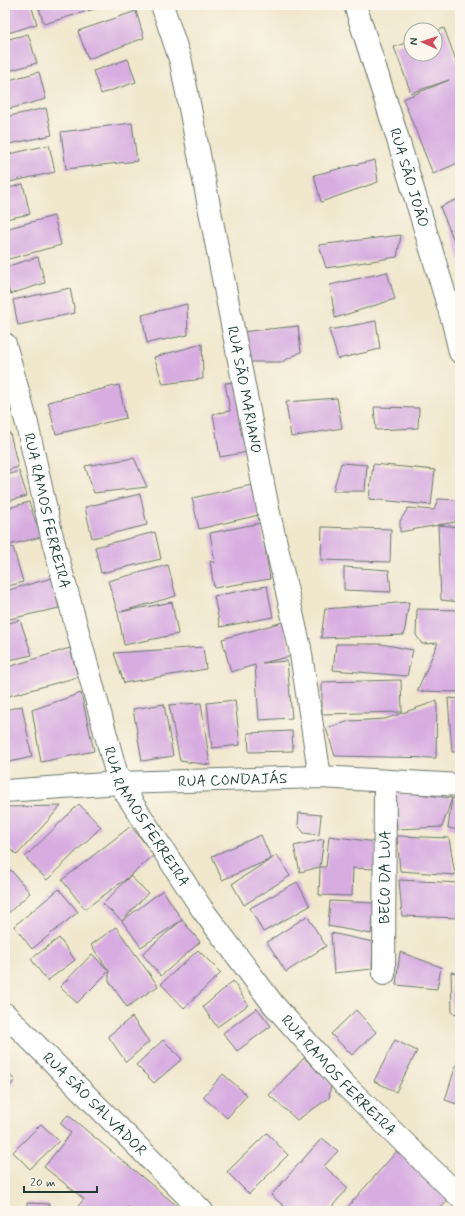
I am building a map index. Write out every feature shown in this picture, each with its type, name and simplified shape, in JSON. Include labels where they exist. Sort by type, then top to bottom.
[{"type":"street","name":"RUA SÃO MARIANO","points":[[162,5],[181,62],[268,509],[300,648],[320,777]]},
{"type":"street","name":"RUA SÃO JOÃO","points":[[355,5],[396,133],[451,315],[460,352]]},
{"type":"street","name":"RUA RAMOS FERREIRA","points":[[5,344],[27,424],[52,537],[119,783],[202,910],[273,1004],[344,1084],[460,1197]]},
{"type":"street","name":"RUA CONDAJÁS","points":[[5,790],[119,783],[320,777],[460,785]]},
{"type":"street","name":"BECO DA LUA","points":[[384,974],[385,781]]},
{"type":"street","name":"RUA SÃO SALVADOR","points":[[5,1014],[202,1211]]},
{"type":"building","points":[[5,5],[31,5],[37,24],[5,34]]},
{"type":"building","points":[[38,5],[108,5],[44,24]]},
{"type":"building","points":[[136,11],[144,38],[88,59],[78,31]]},
{"type":"building","points":[[443,28],[460,71],[460,162],[433,174],[403,99],[449,80],[411,93],[394,47],[403,44],[403,62],[443,62]]},
{"type":"building","points":[[28,34],[37,63],[5,72],[5,40]]},
{"type":"building","points":[[128,59],[136,82],[101,94],[93,71]]},
{"type":"building","points":[[39,72],[46,99],[5,110],[5,81]]},
{"type":"building","points":[[46,108],[52,135],[5,145],[5,117]]},
{"type":"building","points":[[132,123],[137,161],[66,169],[61,132]]},
{"type":"building","points":[[49,145],[55,172],[5,183],[5,155]]},
{"type":"building","points":[[375,160],[378,182],[321,202],[314,175]]},
{"type":"building","points":[[23,184],[30,214],[5,219],[5,189]]},
{"type":"building","points":[[460,198],[460,241],[455,243],[440,207]]},
{"type":"building","points":[[54,216],[61,245],[5,260],[5,229]]},
{"type":"building","points":[[401,235],[397,257],[326,268],[319,245]]},
{"type":"building","points":[[460,242],[460,260],[459,260],[455,243]]},
{"type":"building","points":[[38,257],[45,283],[10,294],[5,279],[5,267]]},
{"type":"building","points":[[387,272],[395,299],[335,318],[330,285]]},
{"type":"building","points":[[70,288],[75,313],[18,325],[13,300]]},
{"type":"building","points":[[187,304],[188,335],[147,343],[142,315]]},
{"type":"building","points":[[376,321],[380,349],[338,359],[329,330]]},
{"type":"building","points":[[298,326],[301,352],[282,362],[245,362],[241,332]]},
{"type":"building","points":[[202,344],[203,379],[163,384],[154,357]]},
{"type":"building","points":[[236,382],[248,452],[220,457],[213,414],[230,411],[225,383]]},
{"type":"building","points":[[119,385],[126,418],[56,434],[48,402]]},
{"type":"building","points":[[337,398],[342,428],[291,437],[286,402]]},
{"type":"building","points":[[374,407],[419,408],[418,428],[376,430]]},
{"type":"building","points":[[10,433],[18,467],[5,471],[5,434]]},
{"type":"building","points":[[134,458],[147,487],[94,493],[85,466]]},
{"type":"building","points":[[341,463],[367,465],[365,491],[333,491]]},
{"type":"building","points":[[373,464],[435,470],[431,505],[369,499]]},
{"type":"building","points":[[19,471],[27,496],[5,502],[5,476]]},
{"type":"building","points":[[252,485],[259,515],[199,529],[192,498]]},
{"type":"building","points":[[140,494],[147,525],[92,538],[85,507]]},
{"type":"building","points":[[438,499],[460,500],[460,521],[400,532],[400,521],[408,508],[434,510]]},
{"type":"building","points":[[29,502],[41,537],[5,546],[5,509]]},
{"type":"building","points":[[261,523],[270,579],[214,588],[210,561],[215,563],[210,533]]},
{"type":"building","points":[[438,525],[460,527],[460,602],[441,600]]},
{"type":"building","points":[[322,527],[391,529],[390,562],[321,560]]},
{"type":"building","points":[[155,532],[161,559],[101,573],[95,547]]},
{"type":"building","points":[[13,547],[23,582],[5,587],[5,549]]},
{"type":"building","points":[[168,565],[176,596],[120,612],[172,602],[178,634],[124,645],[118,613],[108,581]]},
{"type":"building","points":[[344,567],[389,570],[391,592],[344,590]]},
{"type":"building","points":[[52,578],[59,608],[5,620],[5,591]]},
{"type":"building","points":[[267,586],[273,617],[220,627],[214,596]]},
{"type":"building","points":[[409,602],[404,635],[321,638],[325,609]]},
{"type":"building","points":[[417,609],[460,610],[460,692],[417,691],[438,643],[422,644],[416,635]]},
{"type":"building","points":[[20,620],[32,655],[5,661],[5,624]]},
{"type":"building","points":[[283,622],[292,656],[262,663],[287,661],[292,718],[259,720],[255,665],[231,672],[222,639]]},
{"type":"building","points":[[336,644],[381,644],[413,650],[407,676],[333,670]]},
{"type":"building","points":[[203,647],[206,669],[124,683],[114,653]]},
{"type":"building","points":[[70,648],[78,677],[5,697],[5,668]]},
{"type":"building","points":[[401,680],[402,712],[322,714],[322,682]]},
{"type":"building","points":[[81,693],[94,751],[41,762],[32,710]]},
{"type":"building","points":[[448,698],[460,699],[460,752],[452,752]]},
{"type":"building","points":[[235,700],[240,745],[212,748],[207,703]]},
{"type":"building","points":[[437,701],[436,758],[335,756],[326,728],[350,721],[385,719]]},
{"type":"building","points":[[201,703],[210,765],[180,761],[169,705]]},
{"type":"building","points":[[164,704],[173,756],[142,761],[133,709]]},
{"type":"building","points":[[22,706],[32,757],[5,763],[5,710]]},
{"type":"building","points":[[292,731],[293,751],[249,752],[248,733]]},
{"type":"building","points":[[392,791],[452,798],[442,827],[397,829],[395,801]]},
{"type":"building","points":[[452,798],[460,800],[460,830],[448,828]]},
{"type":"building","points":[[79,804],[101,827],[47,880],[25,857]]},
{"type":"building","points":[[61,806],[17,855],[5,844],[5,807]]},
{"type":"building","points":[[299,813],[321,815],[319,835],[304,833],[298,825]]},
{"type":"building","points":[[131,826],[154,855],[130,876],[85,909],[62,880]]},
{"type":"building","points":[[261,835],[271,859],[222,880],[212,856]]},
{"type":"building","points":[[329,836],[376,842],[377,869],[353,868],[352,896],[319,895],[320,867],[326,867]]},
{"type":"building","points":[[397,836],[449,838],[455,875],[400,871]]},
{"type":"building","points":[[324,839],[320,867],[300,872],[294,846]]},
{"type":"building","points":[[277,855],[290,876],[244,905],[232,884]]},
{"type":"building","points":[[11,870],[30,893],[5,916],[5,875]]},
{"type":"building","points":[[130,876],[148,893],[122,921],[103,904]]},
{"type":"building","points":[[399,880],[460,883],[460,918],[402,916]]},
{"type":"building","points":[[297,882],[310,906],[263,932],[250,908]]},
{"type":"building","points":[[59,889],[78,912],[32,949],[14,926]]},
{"type":"building","points":[[163,890],[182,920],[141,947],[122,921]]},
{"type":"building","points":[[330,901],[375,903],[371,934],[328,926]]},
{"type":"building","points":[[307,916],[326,946],[286,972],[267,942]]},
{"type":"building","points":[[182,920],[200,942],[161,976],[142,954]]},
{"type":"building","points":[[116,927],[158,986],[127,1007],[109,981],[109,971],[91,945]]},
{"type":"building","points":[[331,933],[373,942],[372,969],[334,973]]},
{"type":"building","points":[[59,938],[75,960],[47,981],[31,959]]},
{"type":"building","points":[[198,950],[221,973],[184,1008],[161,984]]},
{"type":"building","points":[[400,952],[441,967],[437,989],[396,985]]},
{"type":"building","points":[[92,954],[109,971],[77,1003],[60,987]]},
{"type":"building","points":[[451,972],[460,974],[460,1014],[452,1013]]},
{"type":"building","points":[[233,981],[248,1005],[217,1027],[203,1007]]},
{"type":"building","points":[[257,1008],[271,1026],[237,1051],[223,1033]]},
{"type":"building","points":[[356,1010],[376,1032],[352,1055],[331,1034]]},
{"type":"building","points":[[132,1017],[149,1042],[126,1062],[108,1036]]},
{"type":"building","points":[[163,1040],[182,1059],[154,1083],[136,1065]]},
{"type":"building","points":[[395,1040],[417,1051],[396,1092],[374,1081]]},
{"type":"building","points":[[304,1058],[331,1083],[329,1098],[297,1120],[269,1095]]},
{"type":"building","points":[[456,1065],[460,1066],[460,1105],[445,1100]]},
{"type":"building","points":[[5,1071],[15,1080],[5,1092]]},
{"type":"building","points":[[223,1074],[247,1095],[227,1118],[203,1097]]},
{"type":"building","points":[[68,1115],[183,1211],[134,1211],[128,1207],[125,1211],[74,1211],[84,1199],[44,1167],[71,1133],[60,1123]]},
{"type":"building","points":[[41,1124],[59,1141],[30,1169],[13,1152]]},
{"type":"building","points":[[267,1133],[288,1155],[249,1194],[227,1172]]},
{"type":"building","points":[[322,1138],[338,1151],[324,1166],[348,1188],[328,1211],[290,1211],[271,1195]]},
{"type":"building","points":[[397,1151],[450,1198],[438,1211],[344,1211]]},
{"type":"building","points":[[27,1203],[49,1204],[49,1211],[27,1211]]}]
